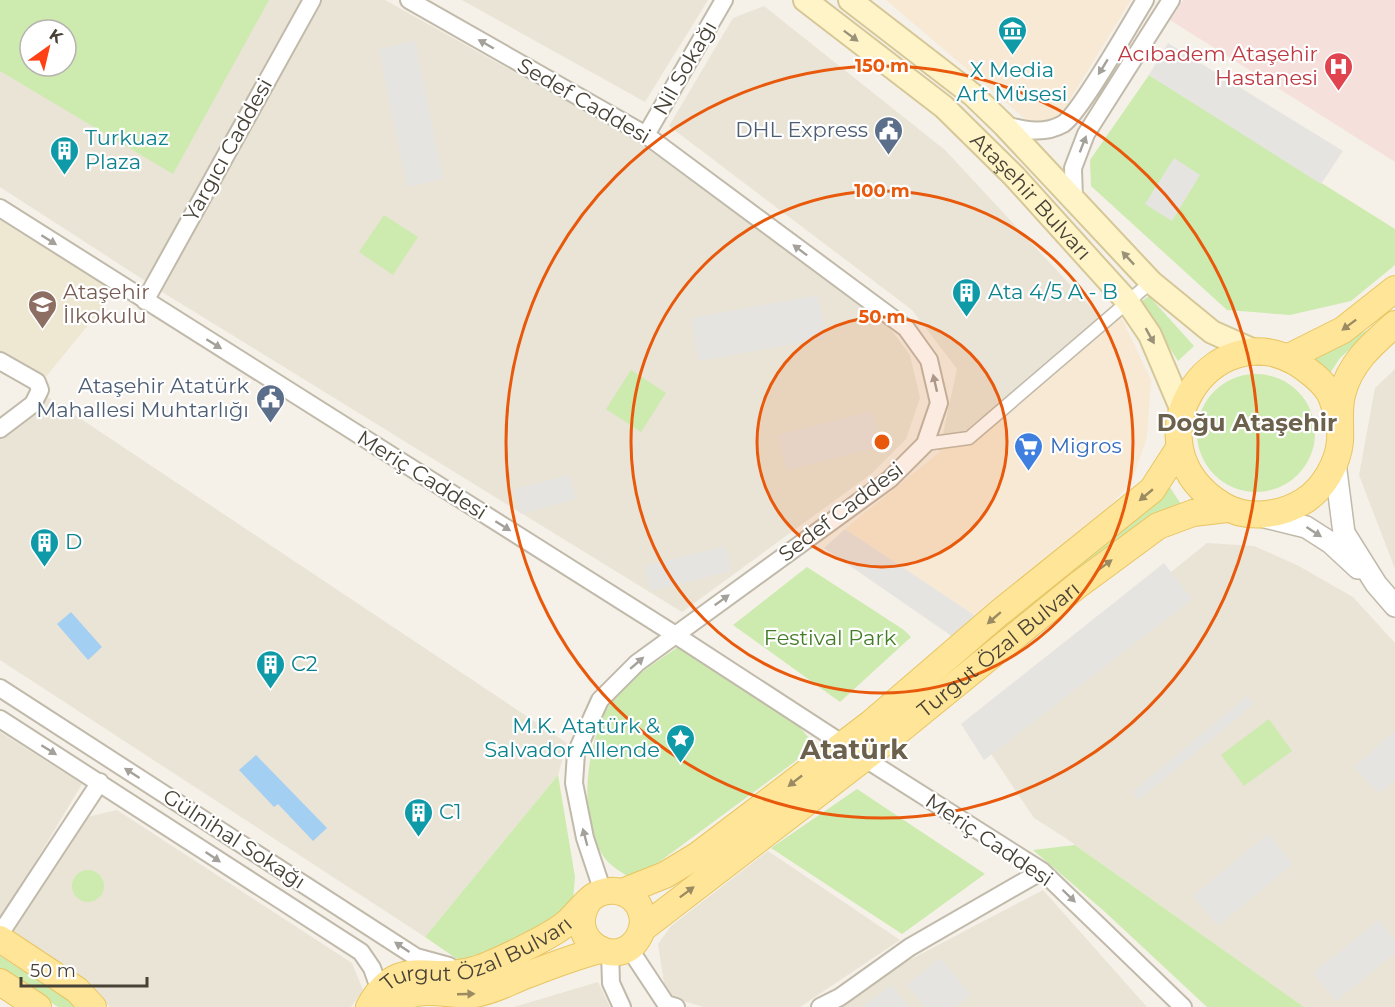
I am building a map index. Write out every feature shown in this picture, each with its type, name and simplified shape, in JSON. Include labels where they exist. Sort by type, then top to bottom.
[{"type":"main road","name":"Ataşehir Bulvarı","points":[[805,0],[945,107],[1014,176],[1127,301],[1150,334],[1181,408]]},
{"type":"main road","name":"Ataşehir Bulvarı","points":[[850,0],[973,95],[1151,282],[1212,332],[1259,353]]},
{"type":"main road","points":[[1287,358],[1343,330],[1395,289]]},
{"type":"main road","name":"Turgut Özal Bulvarı","points":[[380,1001],[427,990],[461,995],[489,991],[573,957],[620,945],[864,758],[1069,593],[1158,526],[1193,513],[1227,509],[1259,515],[1283,511],[1305,501],[1323,484],[1335,463],[1340,441],[1339,420],[1342,394],[1356,362],[1395,324]]},
{"type":"main road","name":"Turgut Özal Bulvarı","points":[[1227,509],[1206,495],[1189,476],[1179,448],[1181,408],[1193,386],[1211,368],[1234,357],[1259,353],[1287,358],[1311,372],[1329,393],[1339,420]]},
{"type":"main road","name":"Turgut Özal Bulvarı","points":[[380,1001],[411,972],[448,975],[477,970],[561,928],[605,895],[665,875],[698,855],[843,744],[999,613],[1152,490],[1179,448]]},
{"type":"main road","name":"Turgut Özal Bulvarı","points":[[605,895],[581,918],[582,928],[585,937],[620,945]]},
{"type":"main road","points":[[605,895],[637,902],[642,912],[620,945]]},
{"type":"main road","points":[[0,939],[77,990],[93,1007]]},
{"type":"main road","points":[[0,982],[38,1007]]},
{"type":"street","name":"Yargıcı Caddesi","points":[[145,301],[312,0]]},
{"type":"street","name":"Sedef Caddesi","points":[[409,0],[646,135],[906,328],[929,360],[939,403],[925,444],[890,479],[674,634],[637,663],[600,700],[576,753],[574,783],[580,817],[605,895]]},
{"type":"street","name":"Nil Sokağı","points":[[646,135],[724,0]]},
{"type":"street","points":[[1004,125],[1035,132],[1064,123],[1073,113],[1145,0]]},
{"type":"street","points":[[1074,200],[1073,168],[1086,134],[1171,0]]},
{"type":"street","name":"Meriç Caddesi","points":[[0,208],[674,634],[843,744]]},
{"type":"street","points":[[925,444],[969,438],[1151,282]]},
{"type":"street","points":[[0,361],[36,382],[40,390],[33,404],[0,429]]},
{"type":"street","points":[[1335,463],[1344,533],[1376,584]]},
{"type":"street","points":[[1259,515],[1306,527],[1331,543],[1376,584],[1395,606]]},
{"type":"street","name":"Gülnihal Sokağı","points":[[0,688],[416,957],[445,966],[477,970]]},
{"type":"street","name":"Gülnihal Sokağı","points":[[0,719],[361,952],[372,968],[380,1001]]},
{"type":"street","name":"Meriç Caddesi","points":[[864,758],[1042,871],[1183,1007]]},
{"type":"street","points":[[0,934],[100,782]]},
{"type":"street","points":[[820,1007],[840,997],[910,947],[1042,871]]},
{"type":"street","points":[[620,945],[611,983],[622,1007]]},
{"type":"street","points":[[620,945],[666,1004],[676,1007]]},
{"type":"shaded area","points":[[0,0],[385,0],[634,139],[887,324],[910,355],[920,398],[906,439],[871,474],[682,612],[167,295],[0,187]]},
{"type":"shaded area","points":[[462,0],[708,0],[645,102]]},
{"type":"shaded area","points":[[886,0],[1131,0],[1058,119],[1036,128]]},
{"type":"shaded area","name":"Acıbadem Ataşehir Hastanesi","points":[[1183,0],[1395,0],[1395,162],[1170,20]]},
{"type":"shaded area","points":[[764,6],[945,150],[1102,319],[939,452],[957,369],[912,310],[669,126],[733,18]]},
{"type":"shaded area","points":[[415,41],[443,179],[407,187],[379,49]]},
{"type":"shaded area","points":[[1168,43],[1343,151],[1321,184],[1149,75]]},
{"type":"shaded area","points":[[1174,158],[1200,175],[1172,221],[1145,204]]},
{"type":"shaded area","name":"Ataşehir İlkokulu","points":[[0,211],[119,287],[36,389],[0,373]]},
{"type":"shaded area","points":[[818,295],[826,338],[699,361],[691,318]]},
{"type":"shaded area","name":"Migros","points":[[1117,308],[1151,380],[1147,437],[1132,481],[1106,510],[977,617],[845,529]]},
{"type":"shaded area","points":[[1395,369],[1395,569],[1359,475],[1375,388]]},
{"type":"shaded area","points":[[36,389],[567,743],[558,775],[425,937],[0,660],[0,426]]},
{"type":"shaded area","points":[[872,411],[882,446],[787,470],[778,435]]},
{"type":"shaded area","points":[[569,475],[576,499],[521,514],[514,489]]},
{"type":"shaded area","points":[[845,529],[977,617],[953,637],[824,548]]},
{"type":"shaded area","points":[[1207,543],[1254,546],[1297,565],[1353,597],[1395,643],[1395,1007],[1304,1007],[1034,818],[975,730]]},
{"type":"shaded area","points":[[725,546],[731,571],[650,591],[644,566]]},
{"type":"shaded area","points":[[1164,563],[1192,599],[984,760],[961,724]]},
{"type":"shaded area","points":[[1247,696],[1254,704],[1139,800],[1132,792]]},
{"type":"shaded area","points":[[1395,731],[1395,780],[1379,794],[1354,767]]},
{"type":"shaded area","points":[[0,732],[82,784],[0,921]]},
{"type":"shaded area","points":[[117,810],[352,963],[363,990],[351,1007],[110,1007],[76,975],[9,933],[87,817]]},
{"type":"shaded area","points":[[1268,834],[1293,864],[1218,926],[1193,896]]},
{"type":"shaded area","points":[[768,851],[900,940],[800,1007],[704,1007],[666,996],[658,944],[671,926]]},
{"type":"shaded area","points":[[1043,890],[1147,1007],[820,1007]]},
{"type":"shaded area","points":[[1379,920],[1395,940],[1395,953],[1336,1001],[1313,973]]},
{"type":"shaded area","points":[[940,958],[971,995],[956,1007],[925,1007],[907,985]]},
{"type":"shaded area","points":[[598,982],[610,1007],[514,1007]]},
{"type":"shaded area","points":[[891,985],[908,1007],[862,1007]]},
{"type":"green space","points":[[0,0],[269,0],[173,174],[0,71]]},
{"type":"green space","points":[[1149,75],[1395,229],[1395,265],[1351,301],[1290,315],[1227,310],[1091,186],[1090,160]]},
{"type":"green space","points":[[384,215],[418,237],[393,275],[359,252]]},
{"type":"green space","points":[[1149,296],[1194,346],[1178,361],[1140,302]]},
{"type":"green space","points":[[1377,325],[1340,358],[1325,381],[1302,357],[1334,348]]},
{"type":"green space","points":[[631,370],[666,393],[641,432],[606,409]]},
{"type":"green space","points":[[1256,374],[1289,384],[1305,400],[1315,433],[1305,466],[1289,482],[1256,492],[1223,482],[1207,466],[1197,433],[1207,400],[1223,384]]},
{"type":"green space","points":[[1167,483],[1181,504],[1164,510],[877,735],[873,732]]},
{"type":"green space","name":"Festival Park","points":[[807,567],[904,630],[911,637],[840,702],[733,625]]},
{"type":"green space","points":[[679,646],[796,723],[816,746],[651,868],[630,878],[608,862],[598,846],[591,827],[588,784],[594,741],[609,705],[623,688],[641,672]]},
{"type":"green space","points":[[1269,719],[1292,751],[1244,786],[1221,755]]},
{"type":"green space","points":[[558,775],[575,877],[573,901],[555,923],[460,961],[425,937]]},
{"type":"green space","points":[[857,789],[985,874],[902,934],[771,848]]},
{"type":"green space","points":[[1075,845],[1304,1007],[1207,1007],[1104,911],[1033,850]]},
{"type":"green space","points":[[88,870],[100,874],[104,886],[100,898],[88,902],[76,898],[72,886],[76,874]]},
{"type":"green space","points":[[0,956],[79,1007],[58,1007],[0,969]]},
{"type":"water","points":[[71,612],[102,647],[88,660],[57,624]]},
{"type":"water","points":[[256,755],[327,828],[313,841],[278,804],[274,807],[239,770]]},
{"type":"place","name":"X Media Art Müsesi","points":[[1012,56]]},
{"type":"place","name":"Acıbadem Ataşehir Hastanesi","points":[[1339,92]]},
{"type":"place","name":"DHL Express","points":[[889,156]]},
{"type":"place","name":"Turkuaz Plaza","points":[[64,176]]},
{"type":"place","name":"Ata 4/5 A - B","points":[[967,318]]},
{"type":"place","name":"Ataşehir İlkokulu","points":[[42,330]]},
{"type":"place","name":"Ataşehir Atatürk Mahallesi Muhtarlığı","points":[[270,424]]},
{"type":"place","name":"Migros","points":[[1029,472]]},
{"type":"place","name":"D","points":[[44,568]]},
{"type":"place","name":"C2","points":[[270,690]]},
{"type":"place","name":"M.K. Atatürk & Salvador Allende","points":[[681,764]]},
{"type":"place","name":"C1","points":[[418,838]]},
{"type":"district","name":"Doğu Ataşehir","points":[[1247,423]]},
{"type":"district","name":"Atatürk","points":[[854,750]]}]
